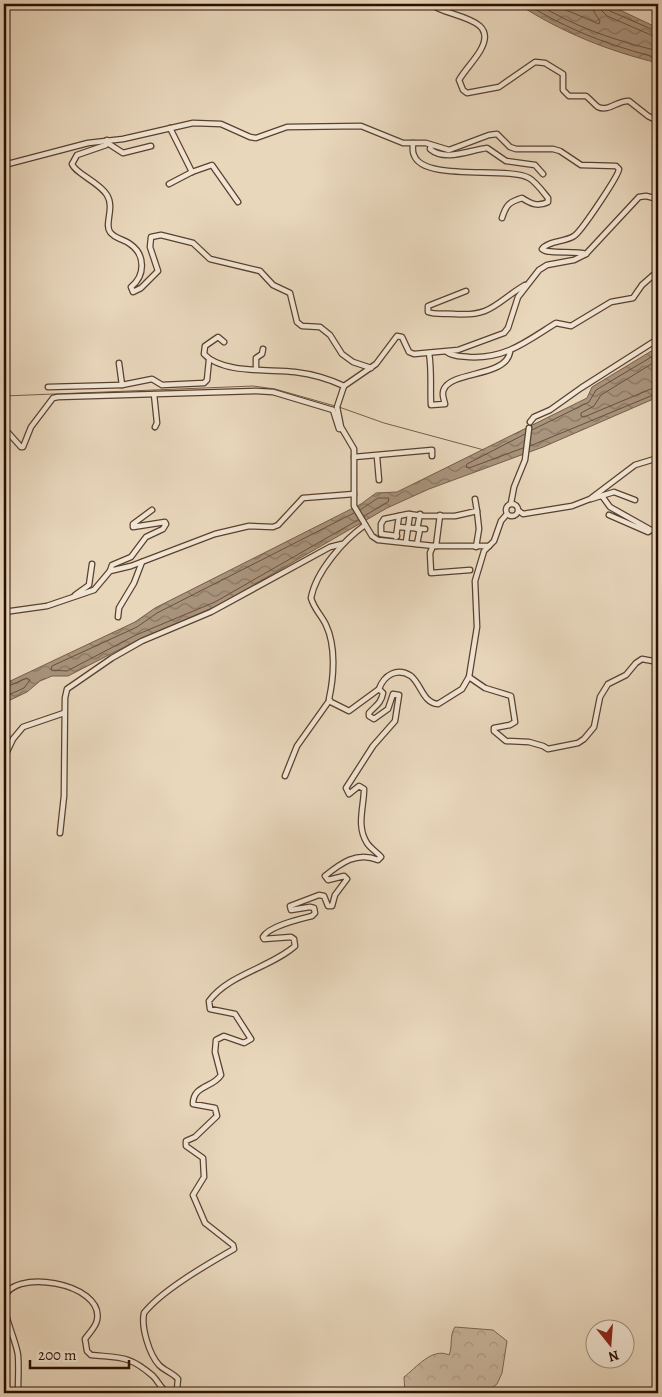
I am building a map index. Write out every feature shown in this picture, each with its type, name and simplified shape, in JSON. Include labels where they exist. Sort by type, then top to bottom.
[{"type":"street","points":[[431,4],[443,11],[477,22],[483,31],[483,46],[459,80],[462,90],[473,93],[494,89],[539,61],[563,74],[563,90],[569,96],[586,96],[602,108],[612,106],[624,100],[629,101],[648,116],[658,121]]},
{"type":"street","points":[[4,165],[193,122],[221,124],[256,138],[287,127],[360,126],[403,143],[431,145],[449,150],[489,135],[497,134],[510,147],[516,149],[553,149],[560,151],[581,165],[616,166],[619,173],[605,190],[582,228],[574,236],[542,249],[548,252],[579,252],[586,254]]},
{"type":"street","points":[[170,128],[192,172]]},
{"type":"street","points":[[107,141],[123,153],[151,146]]},
{"type":"street","points":[[107,141],[106,144],[77,155],[72,164],[76,170],[98,184],[107,195],[111,208],[108,227],[110,232],[130,244],[139,256],[143,271],[139,280],[131,287],[133,292],[141,288],[158,271],[150,247],[151,237],[161,235],[193,243],[200,247],[210,260],[260,271],[273,285],[290,293],[297,322],[302,326],[320,327],[330,336],[342,354],[353,362],[371,368]]},
{"type":"street","points":[[413,143],[414,155],[419,162],[448,172],[482,171],[529,178],[548,198],[548,202],[542,205],[529,203],[522,198],[511,202],[506,206],[502,218]]},
{"type":"street","points":[[431,145],[430,149],[442,154],[454,154],[487,148],[506,160],[535,166],[543,174]]},
{"type":"street","points":[[169,184],[192,172],[214,166],[238,202]]},
{"type":"street","points":[[396,538],[374,538],[354,506],[354,449],[342,428],[337,407],[344,386],[371,368],[397,336],[402,337],[410,352],[429,353],[447,352],[474,346],[504,333],[508,328],[518,297],[526,285],[547,264],[574,260],[586,254],[639,197],[658,198]]},
{"type":"street","points":[[447,352],[450,355],[476,357],[510,352],[556,323],[571,326],[611,302],[628,300],[658,271]]},
{"type":"street","points":[[466,291],[428,306],[428,312],[475,315],[493,310],[500,301],[526,285]]},
{"type":"street","points":[[224,342],[218,337],[204,346],[204,354],[209,360],[229,367],[297,372],[322,377],[344,386]]},
{"type":"street","points":[[530,422],[658,339]]},
{"type":"street","points":[[256,369],[256,358],[262,354],[263,349]]},
{"type":"street","points":[[429,353],[432,368],[429,379],[431,405],[437,406],[444,404],[442,394],[444,387],[449,383],[478,375],[502,363],[509,357],[510,352]]},
{"type":"street","points":[[48,387],[122,385],[152,378],[162,385],[204,383],[207,380],[209,360]]},
{"type":"street","points":[[119,363],[122,385]]},
{"type":"street","points":[[4,428],[21,447],[23,446],[31,427],[53,398],[273,392],[333,410],[339,429],[342,428]]},
{"type":"street","points":[[154,394],[157,423],[155,427]]},
{"type":"street","points":[[329,701],[348,711],[379,689],[387,676],[393,673],[412,676],[429,700],[438,704],[462,690],[469,677],[477,628],[475,581],[484,550],[489,546],[501,521],[507,514],[506,509],[511,503],[514,487],[525,460],[529,428]]},
{"type":"street","points":[[354,458],[432,450],[432,456]]},
{"type":"street","points":[[377,457],[379,480]]},
{"type":"street","points":[[590,499],[635,465],[658,458]]},
{"type":"street","points":[[511,503],[517,505],[519,511],[523,514],[572,506],[618,492],[635,500]]},
{"type":"street","points":[[110,571],[142,562],[215,534],[249,526],[273,527],[278,525],[304,498],[354,494]]},
{"type":"street","points":[[602,496],[610,507],[651,530],[648,532],[608,515]]},
{"type":"street","points":[[475,499],[479,529],[476,547]]},
{"type":"street","points":[[4,612],[47,606],[94,590],[110,571],[112,564],[130,557],[150,533],[163,529],[166,524],[165,522],[133,526],[137,520],[152,510]]},
{"type":"street","points":[[477,511],[456,516],[410,514],[384,519],[380,531],[384,535],[417,544],[489,546]]},
{"type":"street","points":[[507,514],[515,516],[519,511]]},
{"type":"street","points":[[406,542],[410,514]]},
{"type":"street","points":[[417,544],[420,514]]},
{"type":"street","points":[[440,515],[435,546],[430,553],[431,574],[470,570]]},
{"type":"street","points":[[396,538],[399,516]]},
{"type":"street","points":[[285,776],[297,746],[329,701],[332,682],[330,641],[326,624],[311,598],[316,583],[343,543],[365,524]]},
{"type":"street","points":[[398,527],[420,529]]},
{"type":"street","points":[[60,834],[64,796],[64,713],[68,689],[112,658],[142,641],[211,612],[330,547],[343,543]]},
{"type":"street","points":[[118,617],[120,607],[134,583],[142,562]]},
{"type":"street","points":[[75,596],[89,585],[92,564]]},
{"type":"street","points":[[469,677],[485,688],[511,696],[514,724],[494,728],[494,731],[508,742],[529,742],[551,750],[584,739],[594,727],[603,690],[613,680],[626,675],[636,662],[642,659],[658,662]]},
{"type":"street","points":[[18,1393],[18,1355],[4,1299],[11,1287],[31,1282],[51,1282],[92,1299],[97,1308],[97,1323],[85,1339],[87,1351],[91,1355],[126,1358],[147,1371],[164,1392],[169,1393],[177,1389],[178,1379],[165,1370],[155,1359],[144,1327],[144,1313],[159,1298],[216,1258],[234,1249],[233,1245],[204,1223],[193,1194],[204,1177],[202,1158],[186,1146],[186,1141],[195,1137],[217,1116],[215,1108],[193,1104],[195,1095],[199,1090],[216,1081],[221,1075],[215,1052],[216,1040],[224,1036],[244,1043],[251,1039],[234,1014],[210,1009],[209,1001],[220,990],[274,962],[295,946],[294,939],[291,937],[264,939],[263,937],[267,932],[301,918],[312,916],[315,913],[314,908],[291,910],[290,906],[319,895],[324,896],[328,906],[332,906],[334,895],[347,879],[344,876],[328,880],[325,876],[341,863],[358,857],[369,856],[378,860],[380,858],[368,844],[362,830],[364,789],[359,786],[351,794],[347,794],[346,791],[373,746],[397,716],[400,698],[397,694],[392,696],[388,708],[378,717],[372,719],[369,716],[370,711],[379,705],[382,698],[383,693],[379,689]]},
{"type":"street","points":[[4,758],[13,738],[22,727],[64,713]]},
{"type":"green space","points":[[455,1327],[493,1330],[507,1341],[502,1373],[497,1384],[485,1393],[405,1393],[404,1377],[419,1364],[436,1354],[443,1353],[449,1355]]},
{"type":"water","points":[[518,4],[607,4],[658,28],[658,63],[621,53],[585,40]]},
{"type":"water","points":[[658,347],[658,397],[543,447],[429,489],[387,508],[217,606],[138,640],[68,676],[52,676],[40,681],[27,692],[4,703],[4,684],[135,622],[155,608],[361,504],[376,493],[397,492],[587,398],[592,387]]},
{"type":"waterway","points":[[4,396],[253,386],[275,389],[335,406]]},
{"type":"waterway","points":[[339,407],[384,423],[484,450]]}]
